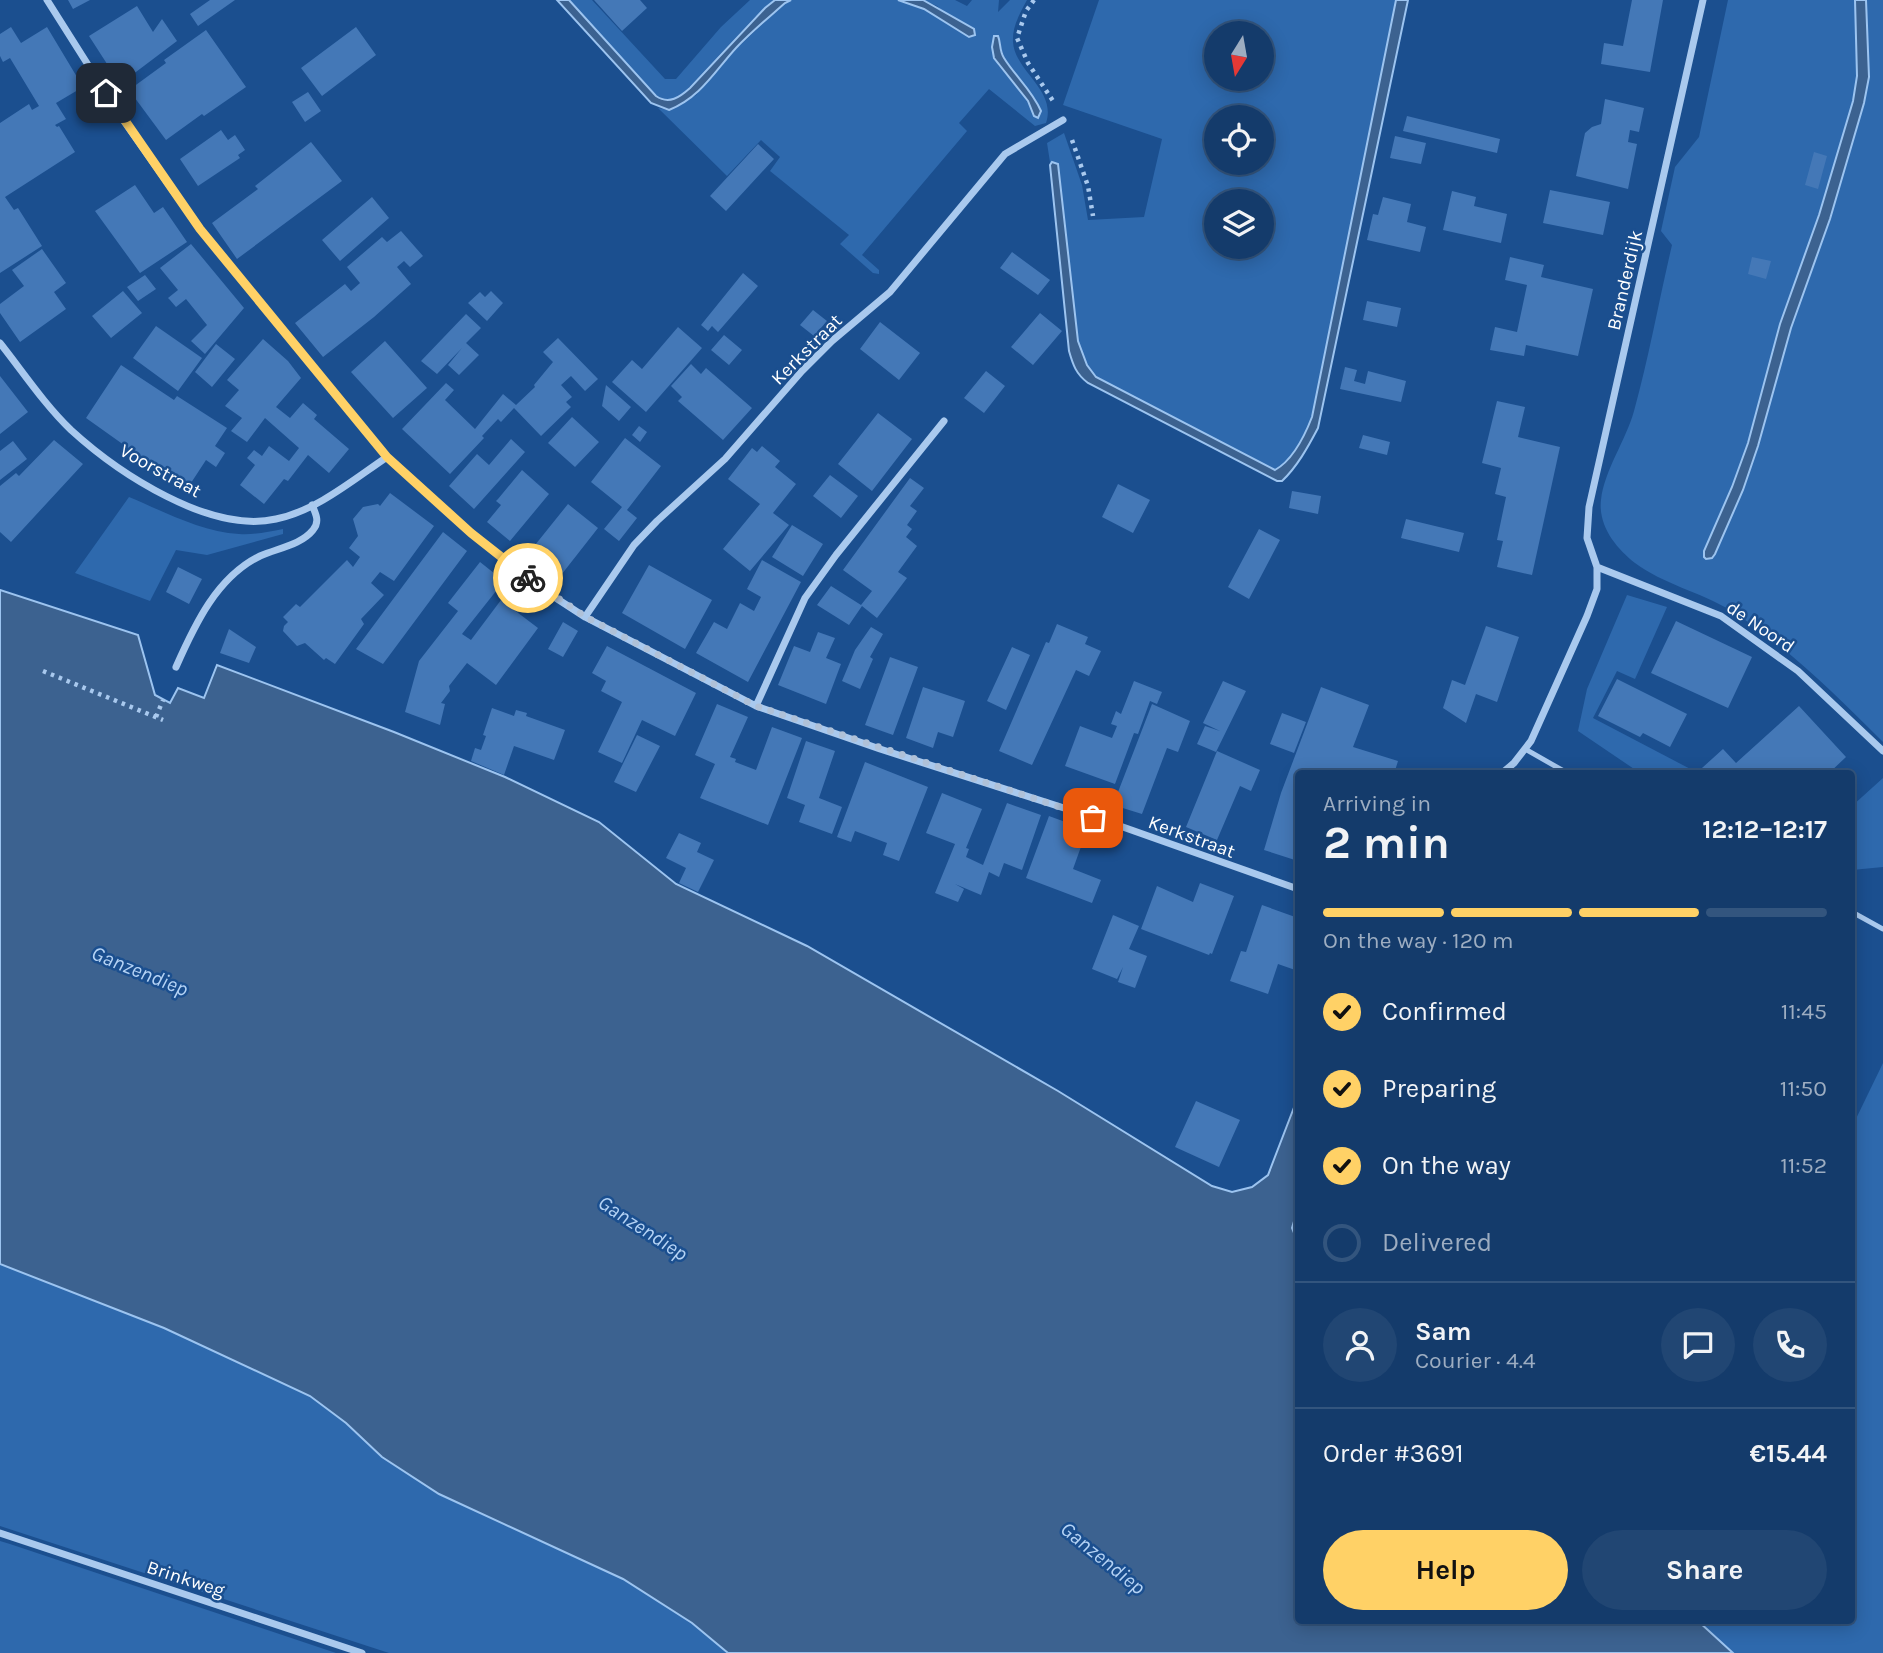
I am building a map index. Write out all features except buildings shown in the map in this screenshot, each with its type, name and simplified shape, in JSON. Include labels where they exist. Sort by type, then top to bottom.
[{"type":"street","name":"Kerkstraat","points":[[47,0],[121,117],[200,229],[387,457],[471,533],[542,589],[586,617],[756,706],[1120,826],[1295,888]]},
{"type":"street","name":"Branderdijk","points":[[1597,567],[1587,538],[1588,507],[1703,0]]},
{"type":"street","name":"Kerkstraat","points":[[586,617],[634,545],[725,460],[802,371],[832,341],[890,292],[1005,154],[1063,120]]},
{"type":"street","name":"Voorstraat","points":[[0,343],[71,430],[131,475],[161,492],[214,515],[249,522],[279,519],[312,505],[387,457]]},
{"type":"street","points":[[756,706],[805,598],[836,555],[944,421]]},
{"type":"street","points":[[176,667],[192,629],[214,596],[235,573],[259,557],[306,538],[316,527],[317,517],[312,505]]},
{"type":"street","points":[[1506,770],[1531,741],[1545,713],[1597,589],[1597,567]]},
{"type":"street","name":"de Noord","points":[[1597,567],[1721,616],[1798,671],[1883,751]]},
{"type":"street","name":"Brinkweg","points":[[0,1534],[362,1653]]},
{"type":"lane","points":[[1525,749],[1562,770]]},
{"type":"lane","points":[[1855,914],[1883,929]]},
{"type":"path","points":[[43,671],[163,720]]},
{"type":"path","points":[[156,717],[163,699]]},
{"type":"shaded area","points":[[569,0],[592,0],[665,79],[676,79],[721,27],[750,0],[775,0],[755,17],[680,97],[668,101],[656,96]]},
{"type":"shaded area","points":[[791,0],[898,0],[924,9],[969,37],[937,6],[923,0],[955,0],[967,6],[972,0],[999,0],[998,12],[1010,0],[1027,0],[1015,26],[1013,42],[1015,53],[1046,101],[1046,123],[1035,126],[989,89],[959,123],[967,131],[862,255],[879,270],[879,274],[873,273],[840,244],[849,235],[770,171],[780,157],[761,140],[727,176],[658,108],[669,110],[696,95],[737,48]],"holes":[[[1000,46],[1006,61],[1035,99],[1034,116],[1028,101],[998,65]]]},
{"type":"shaded area","points":[[1099,0],[1396,0],[1312,417],[1292,454],[1275,470],[1096,377],[1087,365],[1078,341],[1047,143],[1064,133],[1082,185],[1088,220],[1144,217],[1162,139],[1063,105]]},
{"type":"shaded area","points":[[1728,0],[1855,0],[1857,76],[1853,101],[1819,215],[1780,324],[1748,442],[1704,551],[1758,446],[1791,328],[1830,219],[1864,103],[1869,77],[1866,0],[1883,0],[1883,742],[1810,672],[1751,624],[1730,610],[1657,577],[1635,563],[1615,543],[1602,519],[1603,489],[1634,411],[1672,245],[1661,231],[1675,167],[1699,137]]},
{"type":"shaded area","points":[[129,497],[182,520],[211,529],[245,534],[283,529],[283,534],[207,555],[176,550],[150,601],[75,573]]},
{"type":"shaded area","points":[[1627,595],[1667,607],[1635,679],[1617,671],[1593,718],[1692,770],[1636,770],[1578,731],[1587,689]]},
{"type":"shaded area","points":[[1883,778],[1883,867],[1855,870],[1855,803]]},
{"type":"shaded area","points":[[1883,1063],[1883,1653],[1733,1653],[1701,1624],[1855,1624],[1855,1121]]},
{"type":"shaded area","points":[[0,1264],[164,1328],[310,1396],[346,1423],[382,1457],[438,1494],[623,1579],[692,1623],[728,1653],[389,1653],[0,1526]]},
{"type":"shaded area","points":[[0,1541],[10,1544],[336,1653],[0,1653]]},
{"type":"water","points":[[557,0],[569,0],[656,96],[670,100],[690,88],[765,8],[775,0],[791,0],[742,42],[698,91],[669,110],[651,103]]},
{"type":"water","points":[[898,0],[923,0],[974,29],[975,35],[969,37],[924,9]]},
{"type":"water","points":[[1396,0],[1408,0],[1318,428],[1293,469],[1282,481],[1277,481],[1088,383],[1078,373],[1069,351],[1050,165],[1052,162],[1058,164],[1078,341],[1087,365],[1096,377],[1275,470],[1293,454],[1312,417]]},
{"type":"water","points":[[1855,0],[1866,0],[1869,77],[1864,103],[1830,219],[1791,328],[1743,490],[1715,554],[1706,559],[1704,551],[1748,443],[1780,324],[1819,215],[1853,101],[1857,76]]},
{"type":"water","points":[[994,36],[998,36],[1004,58],[1037,103],[1041,111],[1038,118],[994,58]]},
{"type":"water","name":"Ganzendiep","points":[[0,590],[138,635],[155,695],[170,703],[178,688],[204,698],[217,665],[505,777],[599,822],[676,884],[807,946],[1058,1091],[1212,1186],[1232,1192],[1252,1187],[1268,1175],[1295,1105],[1295,1218],[1292,1228],[1295,1236],[1295,1624],[1701,1624],[1733,1653],[728,1653],[692,1623],[623,1579],[439,1494],[382,1457],[346,1423],[310,1396],[164,1328],[0,1264]]},
{"type":"way so far","points":[[528,578],[586,617],[756,706],[1093,818]]},
{"type":"route","points":[[106,93],[200,229],[387,457],[471,533],[528,578]]}]
